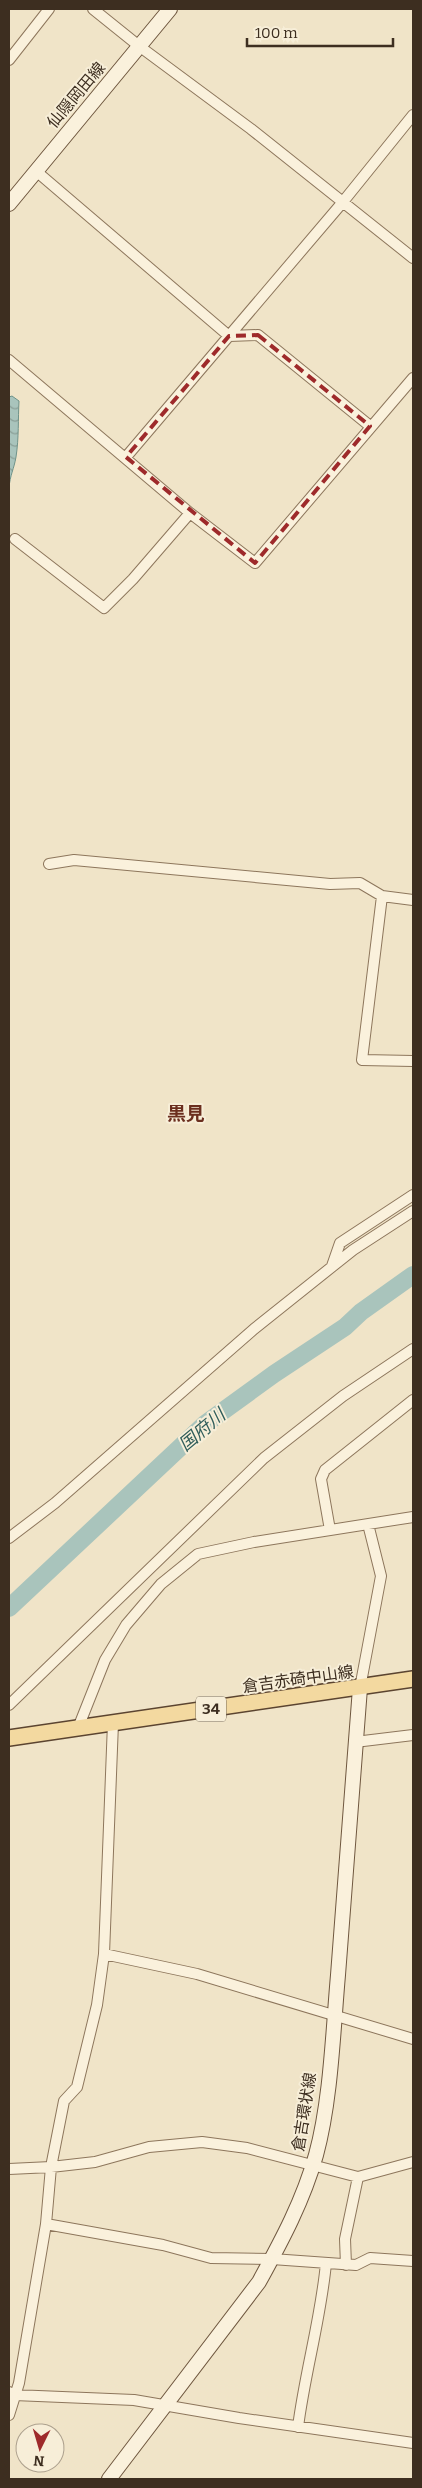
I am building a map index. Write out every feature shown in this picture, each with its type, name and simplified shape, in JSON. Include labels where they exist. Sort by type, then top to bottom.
[{"type":"main road","name":"仙隠岡田線","points":[[9,204],[170,9]]},
{"type":"main road","name":"倉吉赤碕中山線","points":[[9,1738],[413,1679]]},
{"type":"main road","name":"倉吉環状線","points":[[116,2476],[167,2404],[259,2282],[280,2246],[298,2206],[312,2166],[320,2138],[334,2016],[360,1688]]},
{"type":"street","points":[[9,60],[49,9]]},
{"type":"street","points":[[93,9],[139,46],[251,129],[413,258]]},
{"type":"street","points":[[126,457],[342,203],[413,115]]},
{"type":"street","points":[[36,171],[229,336],[258,335],[370,426]]},
{"type":"street","points":[[9,360],[190,513],[255,563],[370,426],[413,378]]},
{"type":"street","points":[[15,539],[104,608],[133,579],[190,513]]},
{"type":"street","points":[[49,864],[74,860],[330,884],[360,883],[382,896],[413,900]]},
{"type":"street","points":[[382,896],[362,1060],[413,1061]]},
{"type":"street","points":[[332,1267],[340,1243],[413,1195]]},
{"type":"street","points":[[9,1538],[55,1503],[254,1329],[332,1267],[413,1211]]},
{"type":"street","points":[[9,1705],[264,1458],[342,1396],[413,1349]]},
{"type":"street","points":[[330,1530],[321,1480],[325,1470],[413,1400]]},
{"type":"street","points":[[78,1728],[105,1660],[126,1625],[176,1572],[198,1554],[206,1551],[413,1516]]},
{"type":"street","points":[[360,1688],[381,1576],[368,1524]]},
{"type":"street","points":[[9,2415],[12,2394],[19,2383],[46,2224],[51,2167],[64,2101],[77,2087],[97,2005],[104,1954],[113,1723]]},
{"type":"street","points":[[355,1742],[413,1735]]},
{"type":"street","points":[[104,1954],[197,1974],[413,2039]]},
{"type":"street","points":[[9,2169],[94,2162],[149,2147],[202,2142],[247,2148],[358,2177],[413,2162]]},
{"type":"street","points":[[346,2265],[345,2240],[358,2177]]},
{"type":"street","points":[[46,2224],[163,2245],[211,2258],[272,2259],[346,2265],[356,2265],[370,2258],[413,2261]]},
{"type":"street","points":[[298,2427],[302,2393],[323,2288],[326,2263]]},
{"type":"street","points":[[12,2394],[134,2400],[167,2404],[298,2427],[413,2443]]},
{"type":"highlighted area","points":[[258,335],[370,426],[255,563],[126,457],[229,336]]},
{"type":"water","points":[[12,396],[19,401],[18,443],[9,488],[9,397]]},
{"type":"waterway","name":"国府川","points":[[9,1608],[205,1424],[274,1374],[345,1327],[361,1312],[413,1275]]},
{"type":"district","name":"黒見","points":[[186,1113]]}]
